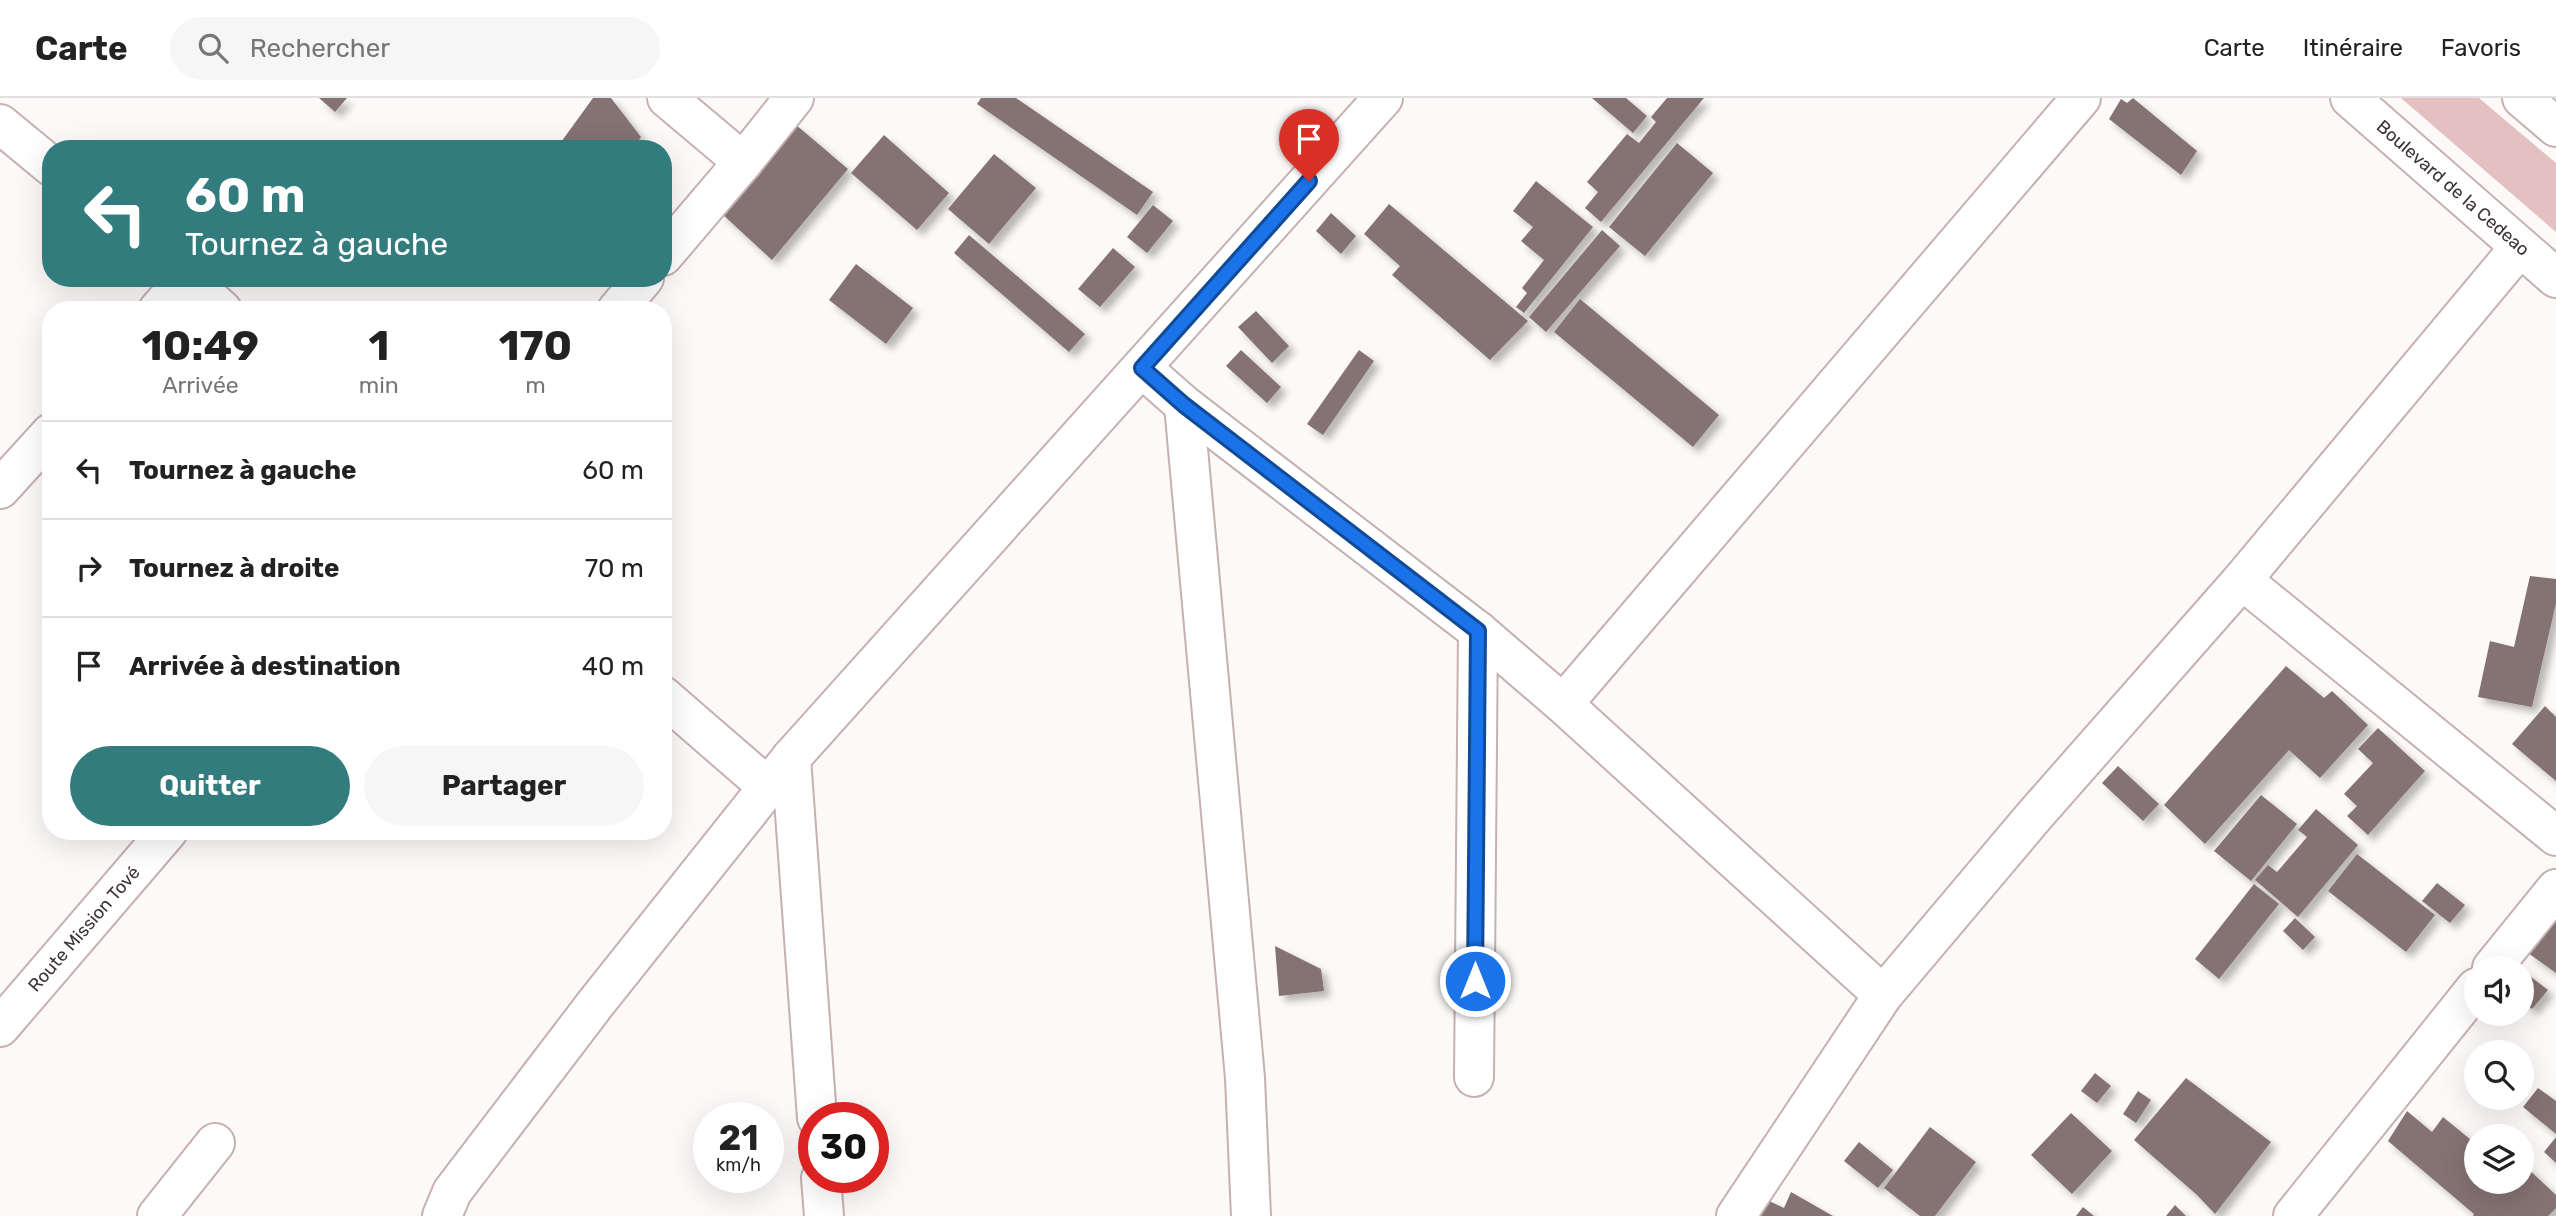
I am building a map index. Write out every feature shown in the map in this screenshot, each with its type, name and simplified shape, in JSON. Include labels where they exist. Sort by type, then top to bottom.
[{"type":"street","points":[[667,98],[743,162]]},
{"type":"street","points":[[672,245],[794,98]]},
{"type":"street","points":[[442,1216],[460,1181],[596,1003],[780,773],[1383,98]]},
{"type":"street","points":[[1563,704],[2081,98]]},
{"type":"street","name":"Boulevard de la Cedeao","points":[[2350,98],[2556,278]]},
{"type":"street","points":[[2522,98],[2556,127]]},
{"type":"street","points":[[0,124],[42,159]]},
{"type":"street","points":[[1736,1216],[1883,995],[2035,815],[2242,580],[2520,247]]},
{"type":"street","points":[[166,301],[178,287]]},
{"type":"street","points":[[196,287],[212,301]]},
{"type":"street","points":[[625,301],[636,287]]},
{"type":"street","points":[[1142,368],[1184,405],[1478,631],[1563,704],[1883,995]]},
{"type":"street","points":[[1184,405],[1245,1077],[1251,1216]]},
{"type":"street","points":[[0,489],[42,443]]},
{"type":"street","points":[[2242,580],[2556,836]]},
{"type":"street","points":[[1474,1077],[1478,631]]},
{"type":"street","points":[[672,702],[780,773]]},
{"type":"street","points":[[780,773],[815,1102]]},
{"type":"street","name":"Route Mission Tové","points":[[0,1027],[160,840]]},
{"type":"street","points":[[2502,956],[2556,888]]},
{"type":"street","points":[[2293,1216],[2464,1003]]},
{"type":"street","points":[[157,1216],[215,1143]]},
{"type":"street","points":[[822,1193],[824,1216]]},
{"type":"shaded area","points":[[2401,98],[2479,98],[2556,163],[2556,232]]},
{"type":"building","points":[[319,98],[347,98],[335,112]]},
{"type":"building","points":[[593,98],[611,98],[641,137],[639,140],[563,140]]},
{"type":"building","points":[[981,98],[1016,98],[1153,192],[1137,215],[977,104]]},
{"type":"building","points":[[1592,98],[1626,98],[1647,116],[1633,133]]},
{"type":"building","points":[[1667,98],[1704,98],[1601,222],[1585,208],[1598,192],[1587,182],[1627,134],[1639,143],[1656,122],[1651,117]]},
{"type":"building","points":[[2133,98],[2197,151],[2181,175],[2109,119],[2121,99],[2127,103]]},
{"type":"building","points":[[795,124],[848,169],[772,260],[720,212]]},
{"type":"building","points":[[884,135],[949,193],[917,230],[851,173]]},
{"type":"building","points":[[1677,143],[1713,173],[1645,256],[1609,227]]},
{"type":"building","points":[[994,154],[1036,188],[989,244],[948,209]]},
{"type":"building","points":[[1536,181],[1593,227],[1524,313],[1516,307],[1527,293],[1522,288],[1544,260],[1521,241],[1533,227],[1513,211]]},
{"type":"building","points":[[1389,204],[1528,321],[1490,360],[1392,275],[1400,266],[1364,234]]},
{"type":"building","points":[[1153,205],[1173,221],[1147,253],[1127,237]]},
{"type":"building","points":[[1331,213],[1356,236],[1341,254],[1316,231]]},
{"type":"building","points":[[1602,230],[1620,246],[1546,332],[1529,317]]},
{"type":"building","points":[[969,235],[1085,334],[1069,352],[954,253]]},
{"type":"building","points":[[1113,248],[1135,267],[1100,307],[1078,289]]},
{"type":"building","points":[[856,264],[913,308],[886,344],[829,300]]},
{"type":"building","points":[[1580,299],[1719,415],[1693,447],[1554,332]]},
{"type":"building","points":[[1256,311],[1289,346],[1272,363],[1238,327]]},
{"type":"building","points":[[1241,350],[1281,387],[1267,403],[1226,366]]},
{"type":"building","points":[[1359,350],[1374,361],[1323,435],[1307,424]]},
{"type":"building","points":[[2530,576],[2556,579],[2556,603],[2532,707],[2478,697],[2490,641],[2514,647]]},
{"type":"building","points":[[2286,666],[2324,698],[2332,691],[2368,725],[2320,778],[2289,750],[2205,844],[2164,805]]},
{"type":"building","points":[[2545,706],[2556,717],[2556,781],[2512,744]]},
{"type":"building","points":[[2378,728],[2425,771],[2368,835],[2347,816],[2357,806],[2344,794],[2373,763],[2358,749]]},
{"type":"building","points":[[2118,766],[2159,804],[2143,821],[2102,783]]},
{"type":"building","points":[[2261,795],[2297,824],[2251,881],[2214,851]]},
{"type":"building","points":[[2316,809],[2358,845],[2298,917],[2255,880],[2268,865],[2277,872],[2307,837],[2298,830]]},
{"type":"building","points":[[2357,854],[2435,915],[2406,952],[2328,891]]},
{"type":"building","points":[[2437,883],[2465,905],[2450,923],[2422,901]]},
{"type":"building","points":[[2254,884],[2279,904],[2219,979],[2195,959]]},
{"type":"building","points":[[2295,918],[2315,937],[2303,950],[2283,931]]},
{"type":"building","points":[[2556,921],[2556,973],[2528,953]]},
{"type":"building","points":[[1275,946],[1321,969],[1324,991],[1279,996]]},
{"type":"building","points":[[2534,979],[2548,990],[2534,1007]]},
{"type":"building","points":[[2095,1073],[2111,1086],[2097,1103],[2081,1091]]},
{"type":"building","points":[[2186,1078],[2271,1142],[2215,1214],[2134,1140]]},
{"type":"building","points":[[2538,1088],[2556,1101],[2556,1134],[2527,1110],[2534,1110],[2534,1093]]},
{"type":"building","points":[[2138,1091],[2151,1100],[2136,1123],[2123,1114]]},
{"type":"building","points":[[2407,1111],[2432,1132],[2443,1117],[2464,1134],[2464,1194],[2534,1194],[2534,1174],[2556,1195],[2556,1208],[2548,1216],[2473,1216],[2474,1214],[2388,1141]]},
{"type":"building","points":[[2071,1113],[2112,1151],[2072,1194],[2031,1155]]},
{"type":"building","points":[[1930,1127],[1976,1162],[1935,1216],[1920,1216],[1884,1188]]},
{"type":"building","points":[[2556,1137],[2556,1163],[2544,1152]]},
{"type":"building","points":[[1859,1142],[1893,1170],[1878,1188],[1844,1161]]},
{"type":"building","points":[[1791,1192],[1833,1216],[1755,1216],[1765,1199],[1784,1208]]},
{"type":"building","points":[[2175,1205],[2186,1216],[2166,1216]]},
{"type":"building","points":[[2083,1207],[2094,1216],[2076,1216]]},
{"type":"route","points":[[1309,181],[1142,368],[1184,405],[1478,631],[1475,981]]}]
